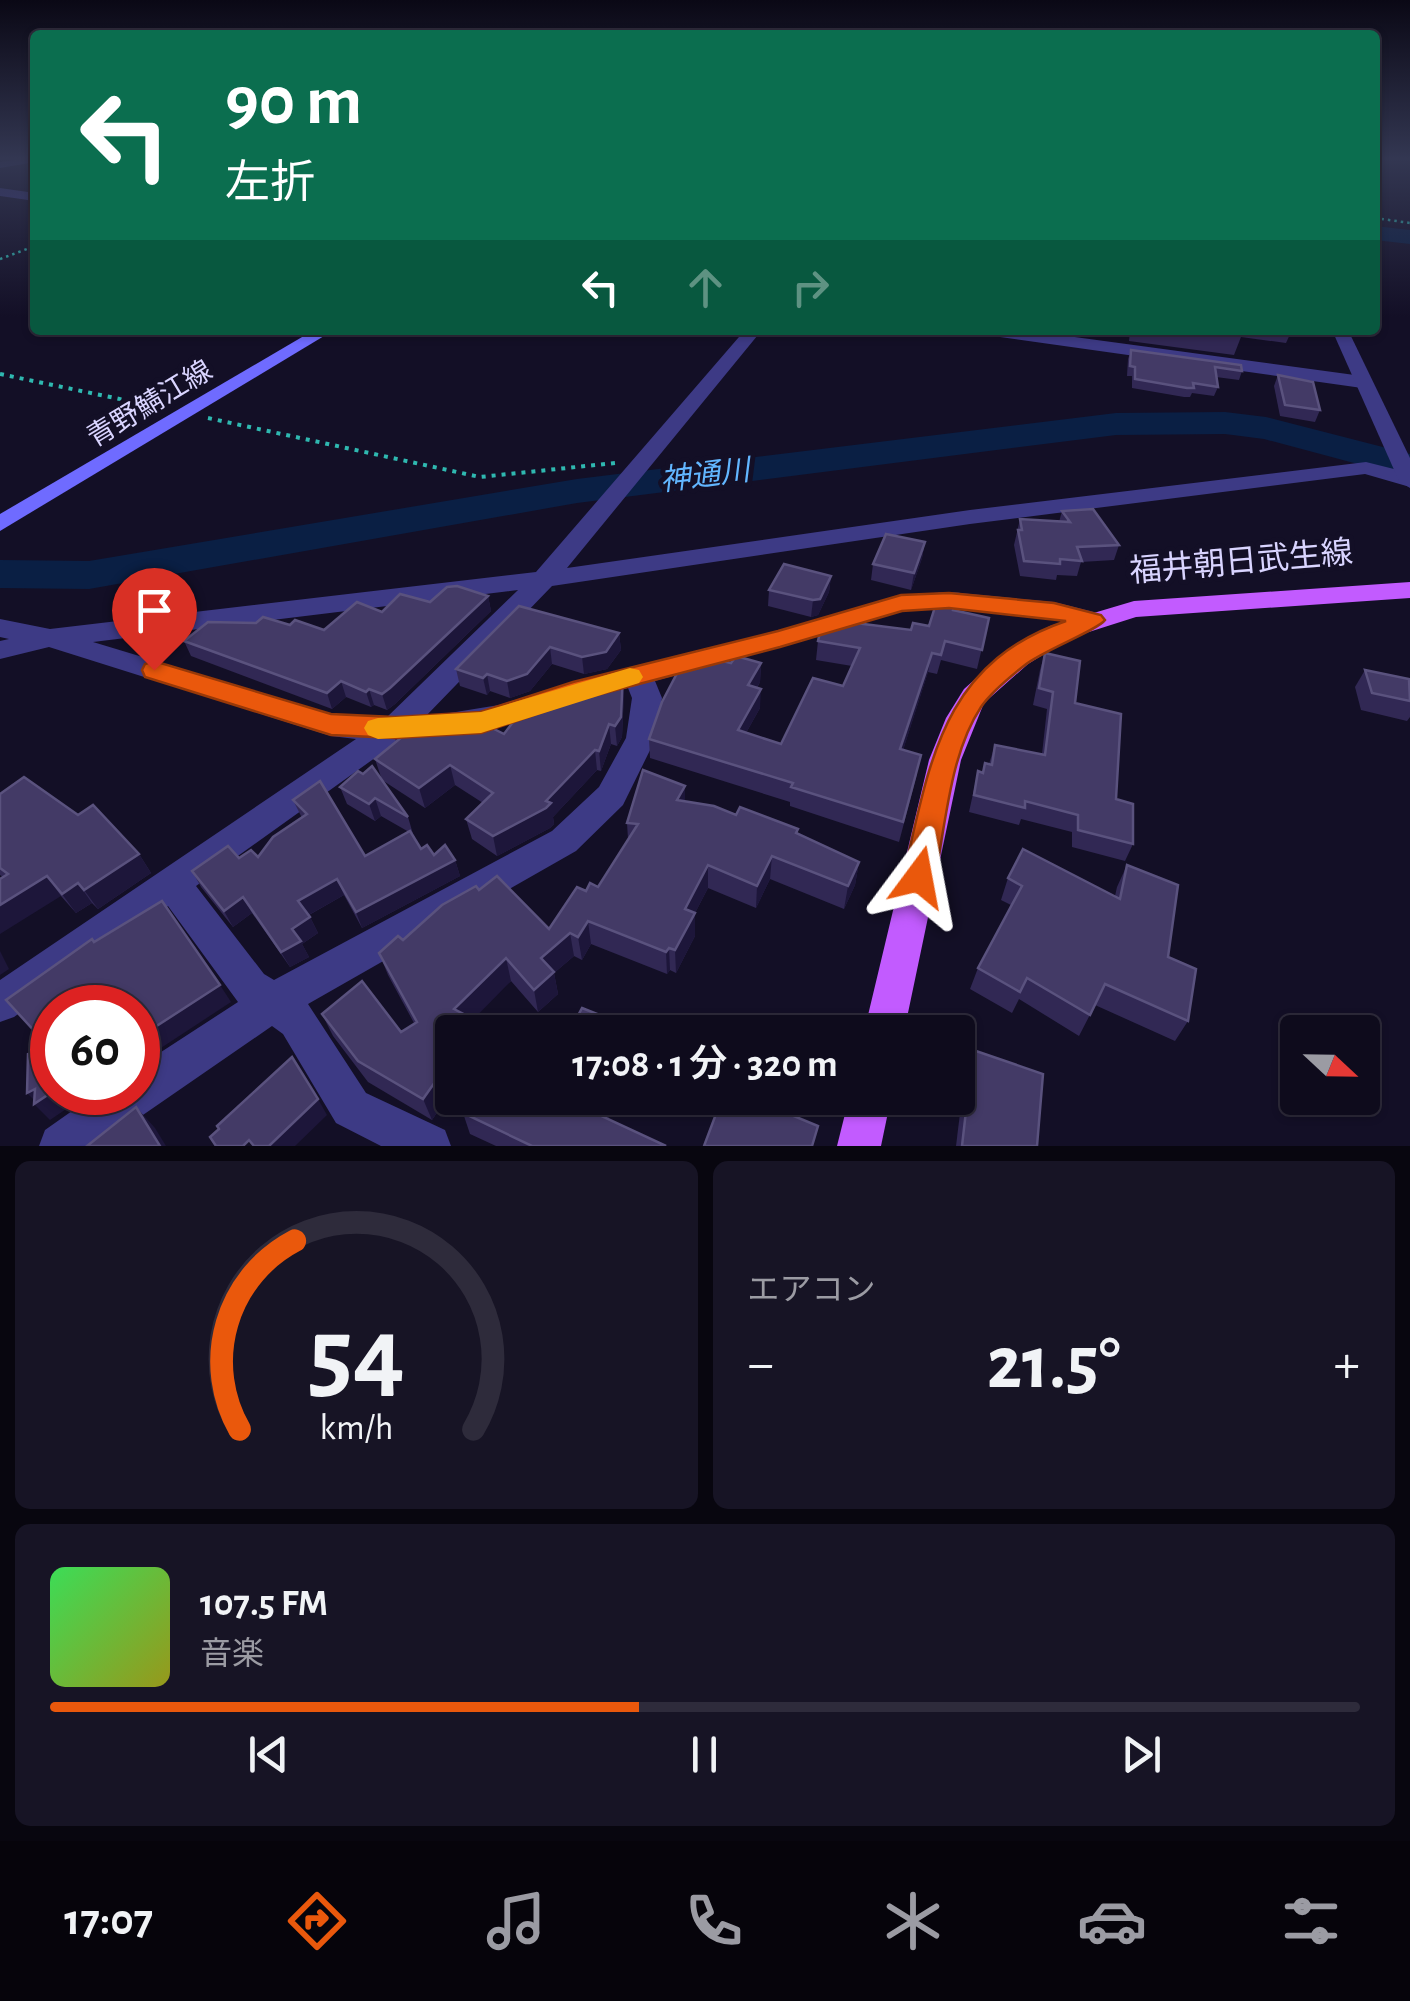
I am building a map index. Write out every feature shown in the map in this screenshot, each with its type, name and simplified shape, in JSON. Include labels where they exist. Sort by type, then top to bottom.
[{"type":"main road","name":"青野鯖江線","points":[[0,524],[318,335]]},
{"type":"main road","name":"福井朝日武生線","points":[[888,1015],[945,760],[960,718],[974,696],[1018,657],[1060,632],[1134,609],[1410,590]]},
{"type":"main road","points":[[859,1146],[866,1115]]},
{"type":"street","points":[[0,1004],[395,728],[544,579],[750,335]]},
{"type":"street","points":[[1022,335],[1362,382]]},
{"type":"street","points":[[1342,335],[1410,480]]},
{"type":"street","points":[[0,650],[49,638],[544,579],[970,517],[1366,468],[1410,480]]},
{"type":"street","points":[[0,628],[49,638],[331,724],[395,728],[481,722],[901,603],[949,600],[1054,610],[1093,620]]},
{"type":"street","points":[[160,1077],[273,1002],[564,841],[611,796],[641,738],[647,698],[638,675]]},
{"type":"street","points":[[173,884],[250,987],[297,1020],[351,1108],[430,1146]]},
{"type":"street","points":[[61,1146],[105,1115]]},
{"type":"path","points":[[1380,219],[1410,223]]},
{"type":"path","points":[[0,259],[30,248]]},
{"type":"path","points":[[0,374],[480,477],[644,464]]},
{"type":"building","points":[[1131,350],[1241,365],[1242,371],[1215,367],[1218,387],[1193,383],[1194,388],[1187,388],[1135,379],[1135,367],[1130,366]]},
{"type":"building","points":[[1278,375],[1313,382],[1320,410],[1285,405]]},
{"type":"building","points":[[1093,509],[1119,545],[1077,547],[1082,561],[1024,561],[1018,530],[1022,530],[1020,519],[1070,522],[1062,511]]},
{"type":"building","points":[[886,534],[925,542],[914,573],[873,564]]},
{"type":"building","points":[[784,564],[831,576],[820,599],[769,590]]},
{"type":"building","points":[[457,586],[488,596],[382,694],[341,681],[327,693],[184,641],[208,622],[256,623],[263,617],[290,625],[295,620],[324,630],[357,602],[382,612],[400,594],[430,602],[447,587]]},
{"type":"building","points":[[939,594],[958,594],[953,610],[989,618],[982,650],[945,641],[941,655],[932,653],[900,749],[921,755],[903,822],[649,739],[662,702],[685,658],[699,662],[701,656],[731,663],[736,656],[761,663],[748,685],[761,689],[738,730],[781,744],[813,678],[843,686],[860,648],[818,641],[823,619],[911,630],[913,623],[929,626]]},
{"type":"building","points":[[519,606],[619,633],[606,652],[582,657],[550,647],[527,674],[507,681],[456,669]]},
{"type":"building","points":[[1045,653],[1080,661],[1075,703],[1121,714],[1116,799],[1133,804],[1133,844],[1078,830],[1078,815],[1025,801],[1025,808],[974,795],[978,771],[983,773],[985,763],[992,765],[995,745],[1045,755],[1053,692],[1039,688]]},
{"type":"building","points":[[1365,670],[1409,679],[1410,701],[1372,693]]},
{"type":"building","points":[[623,672],[621,717],[615,726],[609,724],[599,751],[595,750],[546,801],[551,803],[546,808],[493,836],[466,819],[493,793],[450,765],[419,788],[375,759],[402,737],[393,732],[405,721],[438,720],[452,727],[462,718],[472,718],[504,734],[528,702]]},
{"type":"building","points":[[372,766],[408,817],[375,798],[369,804],[340,787],[358,771],[363,774]]},
{"type":"building","points":[[643,770],[685,786],[677,800],[714,806],[736,815],[740,807],[798,829],[796,833],[859,862],[848,886],[772,856],[757,886],[708,865],[685,909],[695,913],[675,950],[669,948],[666,952],[588,921],[578,937],[570,933],[541,958],[554,972],[534,990],[506,958],[454,1009],[465,1015],[435,1015],[435,1082],[423,1099],[358,1061],[322,1014],[362,981],[401,1032],[417,1022],[379,953],[398,936],[403,940],[442,905],[476,886],[479,890],[497,876],[549,929],[577,887],[586,891],[590,883],[598,887],[638,824],[627,823]]},
{"type":"building","points":[[24,777],[78,815],[93,805],[139,854],[84,890],[78,883],[62,894],[47,876],[0,905],[0,879],[8,874],[0,868],[0,794]]},
{"type":"building","points":[[320,781],[365,856],[410,831],[421,849],[427,845],[434,855],[445,845],[455,860],[356,912],[337,879],[298,901],[310,917],[292,929],[301,941],[281,952],[243,897],[224,911],[192,871],[228,846],[239,858],[251,850],[258,857],[273,837],[307,814],[293,800]]},
{"type":"building","points":[[1023,849],[1120,899],[1127,865],[1178,885],[1168,957],[1196,969],[1188,1021],[1105,984],[1090,1015],[1027,978],[1020,992],[978,968],[1022,886],[1008,878]]},
{"type":"building","points":[[162,901],[220,985],[160,1024],[160,985],[30,985],[30,1026],[6,1000],[92,939],[94,942]]},
{"type":"building","points":[[582,1008],[600,1015],[578,1015]]},
{"type":"building","points":[[975,1051],[1043,1074],[1037,1146],[962,1146],[966,1115],[975,1115]]},
{"type":"building","points":[[28,1054],[30,1092],[27,1093]]},
{"type":"building","points":[[292,1057],[318,1099],[269,1146],[254,1146],[249,1140],[243,1146],[216,1146],[210,1137],[219,1129],[217,1126]]},
{"type":"building","points":[[126,1115],[141,1115],[160,1146],[87,1146]]},
{"type":"building","points":[[467,1115],[599,1115],[666,1146],[532,1146]]},
{"type":"building","points":[[716,1115],[791,1115],[818,1126],[812,1146],[704,1146]]},
{"type":"waterway","points":[[1380,234],[1410,237]]},
{"type":"waterway","name":"神通川","points":[[0,574],[89,575],[577,491],[1116,424],[1225,423],[1266,428],[1410,466]]},
{"type":"slow traffic","points":[[378,728],[481,722],[630,677]]},
{"type":"route","points":[[154,670],[331,724],[358,729],[395,728],[481,722],[573,692],[780,639],[901,603],[949,600],[1054,610],[1093,620],[1060,632],[1018,657],[974,696],[960,718],[945,760],[919,877]]}]
